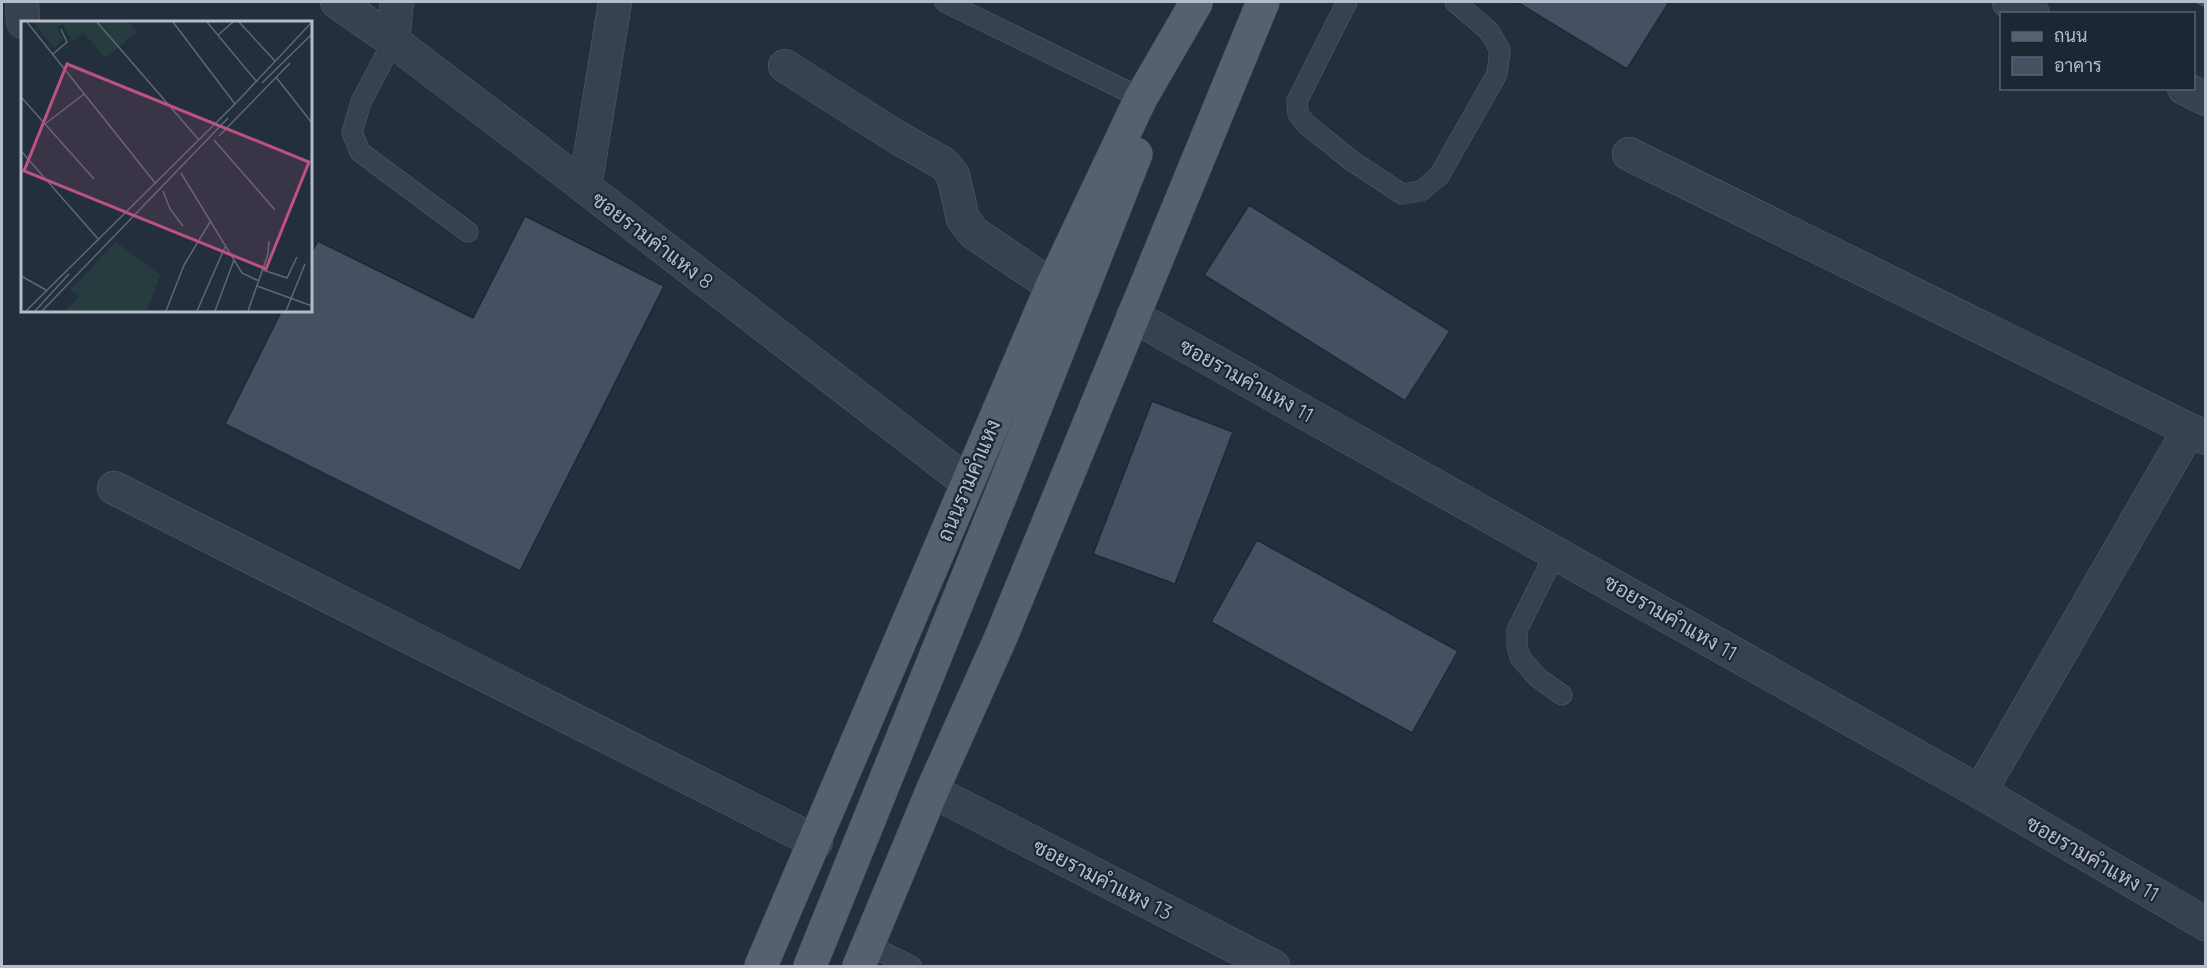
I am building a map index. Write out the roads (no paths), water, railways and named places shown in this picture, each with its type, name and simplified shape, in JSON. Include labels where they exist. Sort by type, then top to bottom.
[{"type":"main road","name":"ถนนรามคำแหง","points":[[761,966],[1052,286],[1141,98],[1196,2]]},
{"type":"main road","name":"ถนนรามคำแหง","points":[[810,966],[1008,477],[1196,2]]},
{"type":"main road","points":[[863,956],[932,791],[1001,637],[1263,2]]},
{"type":"street","points":[[22,2],[24,21]]},
{"type":"street","name":"ซอยรามคำแหง 8","points":[[337,2],[393,41],[585,187],[967,482]]},
{"type":"street","points":[[393,41],[397,2]]},
{"type":"street","points":[[585,187],[615,2]]},
{"type":"street","points":[[2009,2],[2029,12]]},
{"type":"street","points":[[784,66],[944,164],[953,175],[963,219],[974,233],[1052,286]]},
{"type":"street","points":[[2188,90],[2205,99]]},
{"type":"street","points":[[1629,154],[2197,434],[1980,792]]},
{"type":"street","name":"ซอยรามคำแหง 11","points":[[1133,316],[1980,792],[2205,924]]},
{"type":"street","points":[[114,488],[816,842]]},
{"type":"street","name":"ซอยรามคำแหง 13","points":[[932,791],[1273,966]]},
{"type":"lane","points":[[945,2],[1141,98]]},
{"type":"lane","points":[[1347,2],[1297,101],[1298,114],[1306,124],[1352,161],[1402,194],[1421,191],[1439,176],[1497,74],[1500,50],[1489,31],[1455,2]]},
{"type":"lane","points":[[393,41],[361,102],[352,132],[360,152],[468,232]]},
{"type":"lane","points":[[1556,552],[1517,630],[1516,646],[1520,657],[1537,677],[1562,695]]},
{"type":"lane","points":[[863,956],[911,966]]}]
